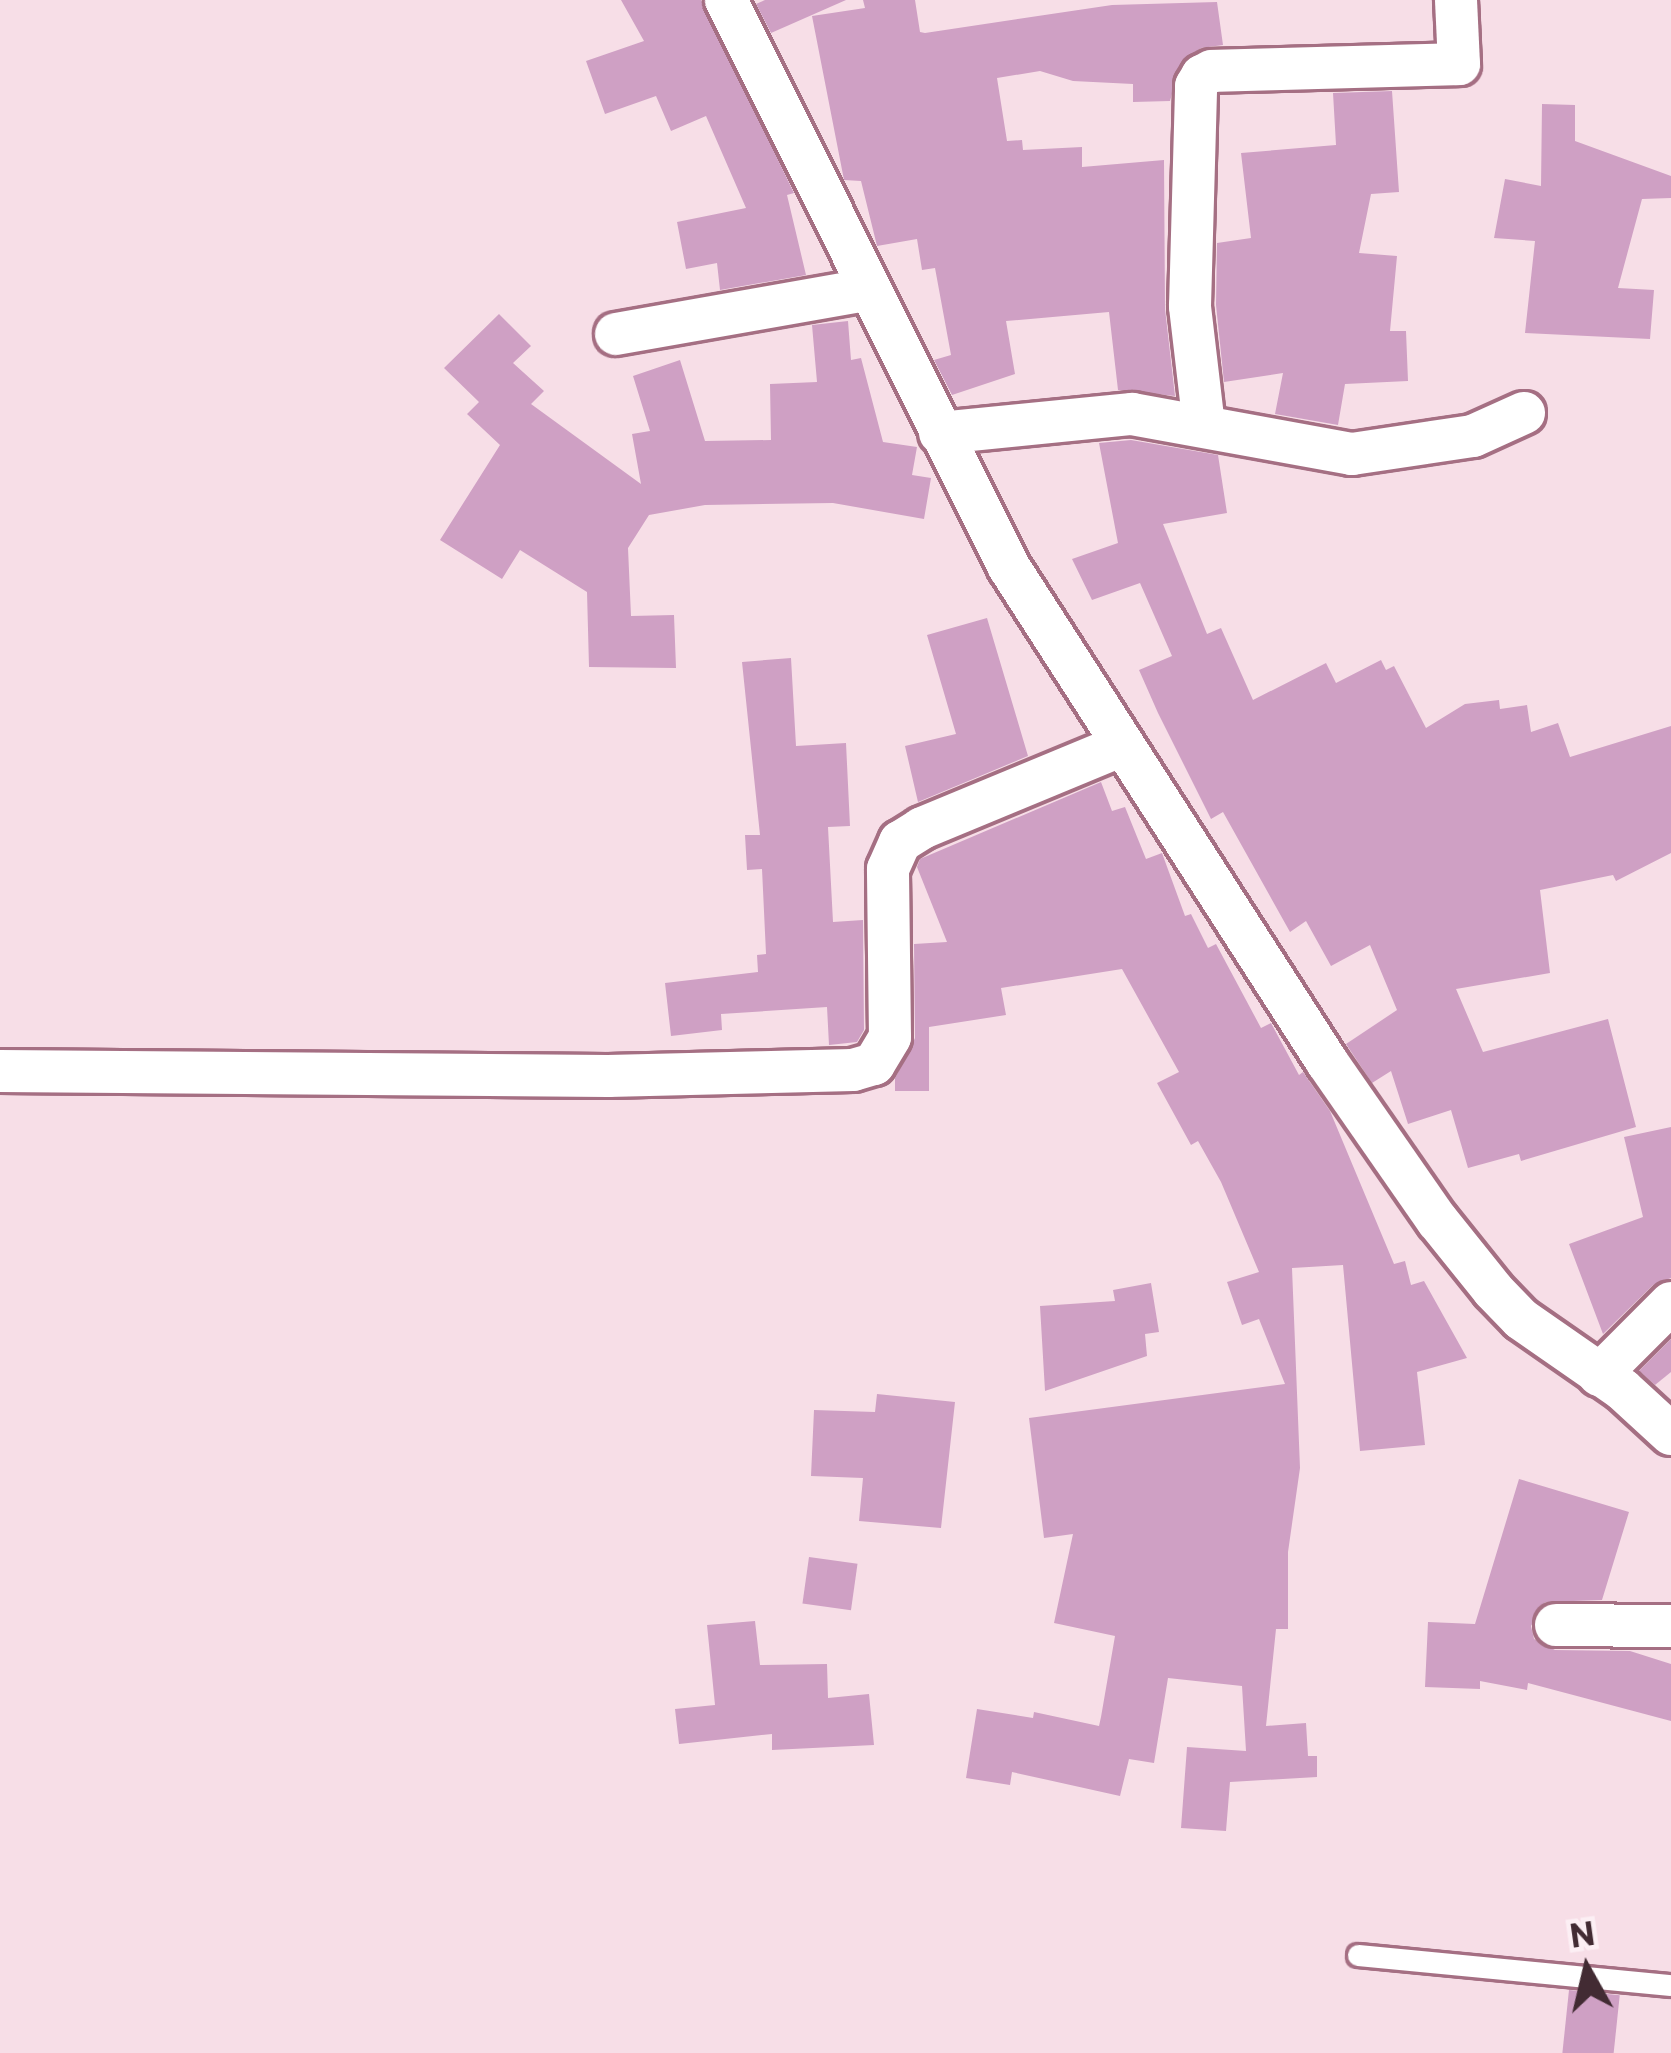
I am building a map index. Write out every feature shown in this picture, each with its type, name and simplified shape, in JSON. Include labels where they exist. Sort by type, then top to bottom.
[{"type":"street","points":[[726,0],[866,290],[1009,567],[1120,746],[1437,1220],[1521,1319],[1671,1434]]},
{"type":"street","points":[[1204,426],[1190,306],[1196,86],[1212,71],[1459,64],[1456,0]]},
{"type":"street","points":[[616,334],[866,290]]},
{"type":"street","points":[[940,433],[1103,415],[1204,426],[1352,454],[1474,436],[1524,413]]},
{"type":"street","points":[[0,1071],[608,1076],[853,1070],[874,1064],[890,1037],[888,869],[900,842],[922,828],[1120,746]]},
{"type":"street","points":[[1599,1376],[1671,1303]]},
{"type":"street","points":[[1556,1625],[1671,1626]]},
{"type":"lane","points":[[1358,1955],[1671,1985]]},
{"type":"building","points":[[621,0],[701,0],[794,193],[787,195],[806,275],[720,290],[717,263],[686,269],[677,222],[746,208],[706,116],[671,131],[656,96],[605,114],[586,61],[644,41]]},
{"type":"building","points":[[846,0],[771,33],[756,4]]},
{"type":"building","points":[[863,0],[915,0],[920,32],[925,33],[1112,5],[1217,2],[1223,45],[1201,48],[1181,62],[1170,101],[1133,102],[1133,84],[1073,81],[1040,71],[997,78],[1007,141],[1022,140],[1023,150],[1082,147],[1082,167],[1164,160],[1165,309],[1175,396],[1118,390],[1109,312],[1006,321],[1015,374],[952,395],[934,360],[951,355],[935,268],[922,270],[917,239],[877,246],[861,181],[844,180],[812,16],[865,8]]},
{"type":"building","points":[[1392,91],[1399,192],[1371,194],[1359,253],[1397,256],[1390,331],[1406,331],[1408,381],[1345,384],[1338,425],[1275,414],[1283,373],[1224,382],[1216,305],[1217,243],[1251,238],[1241,153],[1336,145],[1333,93]]},
{"type":"building","points":[[1542,104],[1575,105],[1575,141],[1671,176],[1671,198],[1642,199],[1618,288],[1654,290],[1650,339],[1525,333],[1535,241],[1494,238],[1505,179],[1541,186]]},
{"type":"building","points":[[499,314],[531,346],[513,363],[544,391],[531,404],[641,484],[632,434],[650,431],[633,376],[680,360],[705,441],[771,440],[770,384],[817,382],[812,325],[848,321],[851,360],[861,358],[883,442],[917,447],[912,475],[931,478],[924,519],[833,503],[705,505],[649,515],[628,548],[631,616],[674,615],[676,668],[589,667],[587,592],[520,550],[502,579],[440,540],[500,445],[467,414],[479,402],[444,368]]},
{"type":"building","points":[[1131,440],[1218,455],[1227,513],[1163,524],[1207,634],[1221,628],[1253,700],[1326,663],[1336,683],[1381,660],[1386,670],[1394,666],[1426,728],[1465,704],[1499,700],[1500,709],[1527,705],[1531,732],[1558,723],[1570,757],[1671,726],[1671,853],[1616,881],[1613,875],[1540,890],[1550,973],[1456,989],[1483,1052],[1608,1019],[1636,1127],[1521,1161],[1519,1154],[1468,1168],[1451,1110],[1408,1124],[1391,1071],[1372,1083],[1346,1044],[1397,1010],[1370,945],[1331,966],[1306,921],[1290,932],[1223,812],[1211,819],[1139,670],[1172,656],[1140,583],[1092,600],[1072,559],[1118,543],[1099,443]]},
{"type":"building","points":[[987,618],[1028,756],[918,802],[905,746],[956,734],[927,635]]},
{"type":"building","points":[[791,658],[796,746],[846,743],[850,826],[828,827],[833,922],[863,920],[864,1030],[857,1042],[829,1045],[827,1007],[721,1014],[722,1030],[671,1036],[665,983],[758,972],[757,955],[766,954],[762,869],[747,870],[745,835],[760,835],[742,662]]},
{"type":"building","points":[[1101,782],[1112,811],[1125,807],[1146,859],[1162,853],[1185,916],[1191,914],[1208,948],[1216,944],[1261,1028],[1271,1023],[1299,1075],[1303,1072],[1330,1111],[1394,1264],[1405,1261],[1411,1285],[1424,1281],[1467,1358],[1417,1372],[1425,1445],[1360,1451],[1343,1265],[1292,1268],[1300,1468],[1288,1552],[1288,1629],[1276,1629],[1266,1726],[1306,1723],[1308,1756],[1317,1756],[1317,1777],[1230,1782],[1226,1831],[1181,1828],[1187,1747],[1246,1751],[1242,1686],[1168,1678],[1154,1763],[1129,1759],[1120,1796],[1012,1772],[1010,1785],[966,1778],[977,1709],[1033,1718],[1034,1712],[1099,1726],[1101,1717],[1115,1636],[1054,1623],[1073,1534],[1044,1538],[1029,1418],[1285,1384],[1259,1319],[1242,1325],[1227,1282],[1259,1272],[1221,1182],[1198,1141],[1191,1145],[1157,1083],[1179,1072],[1122,969],[1001,988],[1006,1015],[929,1027],[929,1091],[895,1091],[895,1078],[915,1038],[914,944],[947,942],[917,867],[920,859]]},
{"type":"building","points":[[1671,1127],[1671,1278],[1653,1285],[1603,1334],[1569,1244],[1643,1217],[1624,1137]]},
{"type":"building","points":[[1151,1283],[1159,1332],[1145,1334],[1147,1356],[1045,1391],[1040,1306],[1115,1301],[1113,1290]]},
{"type":"building","points":[[1671,1339],[1671,1372],[1655,1385],[1639,1371]]},
{"type":"building","points":[[877,1394],[955,1402],[941,1528],[859,1521],[863,1478],[811,1476],[814,1410],[875,1412]]},
{"type":"building","points":[[1519,1479],[1629,1512],[1602,1600],[1545,1602],[1531,1626],[1534,1639],[1555,1650],[1630,1651],[1671,1664],[1671,1721],[1528,1683],[1527,1690],[1480,1681],[1480,1689],[1425,1687],[1428,1622],[1475,1624]]},
{"type":"building","points":[[809,1557],[858,1564],[851,1610],[802,1604]]},
{"type":"building","points":[[755,1621],[760,1665],[827,1664],[828,1698],[869,1694],[874,1745],[772,1750],[772,1734],[679,1744],[675,1709],[715,1705],[707,1625]]},
{"type":"building","points":[[1569,1990],[1620,1995],[1614,2053],[1562,2053]]}]
